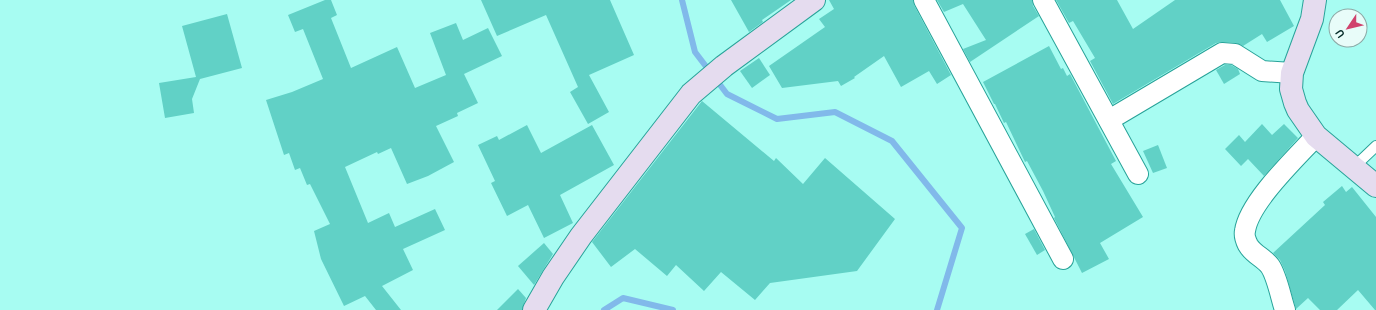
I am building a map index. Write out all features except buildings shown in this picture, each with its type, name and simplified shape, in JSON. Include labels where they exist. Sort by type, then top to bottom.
[{"type":"street","points":[[534,310],[553,277],[581,236],[691,94],[724,66],[814,0]]},
{"type":"street","points":[[924,0],[1064,259]]},
{"type":"street","points":[[1042,0],[1138,174]]},
{"type":"street","points":[[1315,0],[1312,19],[1292,80],[1298,110],[1316,136],[1376,186]]},
{"type":"street","points":[[1108,120],[1222,54],[1235,54],[1262,71],[1292,80]]},
{"type":"street","points":[[1285,310],[1270,266],[1248,246],[1244,236],[1244,231],[1251,214],[1268,188],[1316,136]]},
{"type":"lane","points":[[1354,167],[1376,146]]},
{"type":"waterway","points":[[682,0],[695,52],[727,94],[777,119],[835,112],[892,141],[962,228],[937,310]]},
{"type":"waterway","points":[[604,310],[623,298],[673,310]]}]
